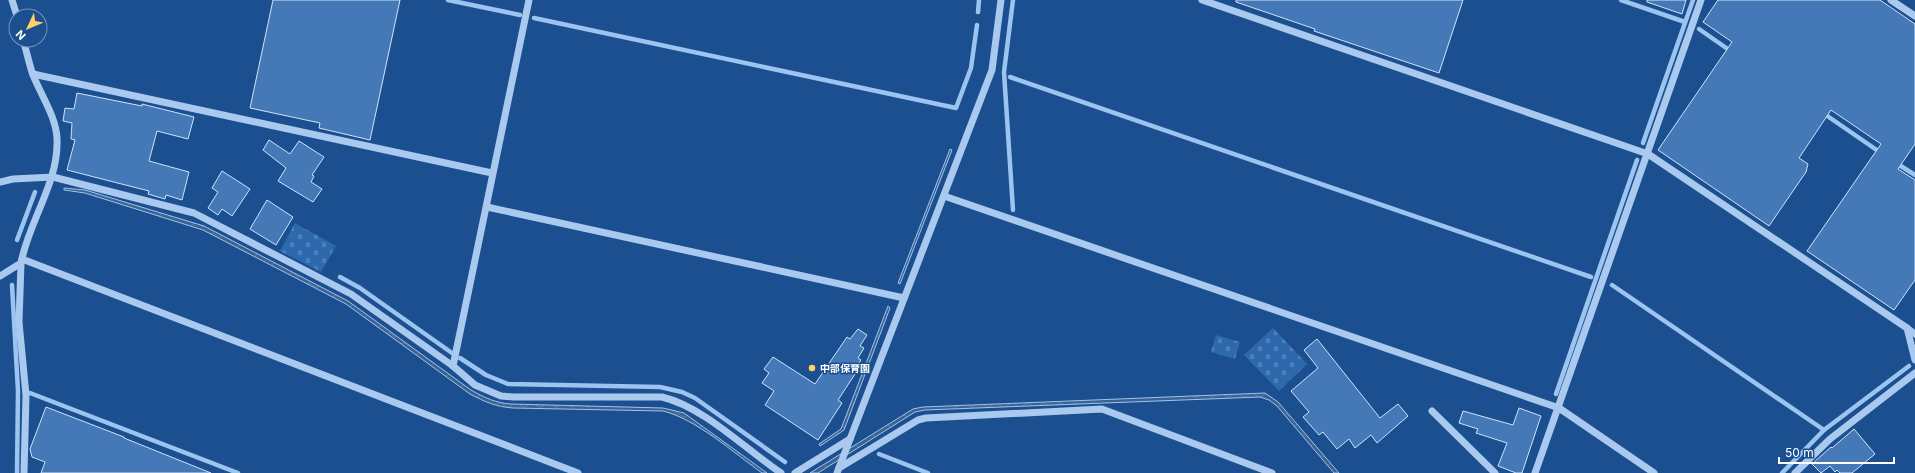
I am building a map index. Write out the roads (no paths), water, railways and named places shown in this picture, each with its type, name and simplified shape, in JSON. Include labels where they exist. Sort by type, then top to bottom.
[{"type":"street","points":[[453,366],[529,0]]},
{"type":"street","points":[[839,468],[992,70],[1001,0]]},
{"type":"street","points":[[1202,0],[1648,154],[1915,334]]},
{"type":"street","points":[[1535,473],[1701,0]]},
{"type":"street","points":[[1891,0],[1915,16]]},
{"type":"street","points":[[24,473],[26,395],[19,322],[21,261],[36,217],[53,177],[57,137],[52,119],[33,74],[25,48]]},
{"type":"street","points":[[33,74],[492,173]]},
{"type":"street","points":[[0,182],[13,179],[53,177],[194,213],[351,294],[453,366],[475,385],[501,396],[662,397],[674,400],[697,412],[781,473]]},
{"type":"street","points":[[944,196],[1559,408],[1654,473]]},
{"type":"street","points":[[487,207],[904,298]]},
{"type":"street","points":[[0,276],[21,261]]},
{"type":"street","points":[[21,261],[578,473]]},
{"type":"street","points":[[1906,328],[1915,360]]},
{"type":"street","points":[[1795,473],[1830,439],[1915,373]]},
{"type":"street","points":[[839,468],[918,420],[926,418],[1102,409],[1272,473]]},
{"type":"street","points":[[1432,411],[1495,473]]},
{"type":"street","points":[[795,473],[850,439]]},
{"type":"water","points":[[950,149],[952,150],[900,284],[898,283]]},
{"type":"water","points":[[64,188],[85,190],[204,226],[348,301],[471,390],[491,400],[511,404],[663,408],[684,413],[767,473],[762,473],[688,421],[663,411],[513,408],[502,407],[486,402],[470,394],[346,304],[203,230],[85,193],[64,190]]},
{"type":"water","points":[[888,306],[890,308],[844,430],[820,446],[819,444],[841,429]]},
{"type":"water","points":[[1265,393],[1278,402],[1339,473],[1334,473],[1277,406],[1269,400],[1260,397],[925,410],[915,412],[818,473],[810,473],[913,409],[923,407]]},
{"type":"waterway","points":[[448,0],[520,15]]},
{"type":"waterway","points":[[978,12],[979,0]]},
{"type":"waterway","points":[[1013,0],[1004,72],[1013,210]]},
{"type":"waterway","points":[[1621,0],[1685,22]]},
{"type":"waterway","points":[[1643,143],[1693,0]]},
{"type":"waterway","points":[[534,18],[956,108],[971,68],[977,25]]},
{"type":"waterway","points":[[1699,29],[1732,52]]},
{"type":"waterway","points":[[1010,77],[1591,277]]},
{"type":"waterway","points":[[1823,113],[1881,153]]},
{"type":"waterway","points":[[1556,394],[1637,160]]},
{"type":"waterway","points":[[1896,163],[1915,175]]},
{"type":"waterway","points":[[17,240],[35,192]]},
{"type":"waterway","points":[[340,277],[360,288],[452,353]]},
{"type":"waterway","points":[[12,285],[18,391],[17,473]]},
{"type":"waterway","points":[[1612,285],[1824,430]]},
{"type":"waterway","points":[[460,358],[486,375],[508,384],[660,387],[682,392],[695,398],[785,462]]},
{"type":"waterway","points":[[1782,473],[1824,430],[1909,366]]},
{"type":"waterway","points":[[30,393],[238,473]]},
{"type":"waterway","points":[[879,454],[928,473]]},
{"type":"place","name":"中部保育園","points":[[812,368]]}]
